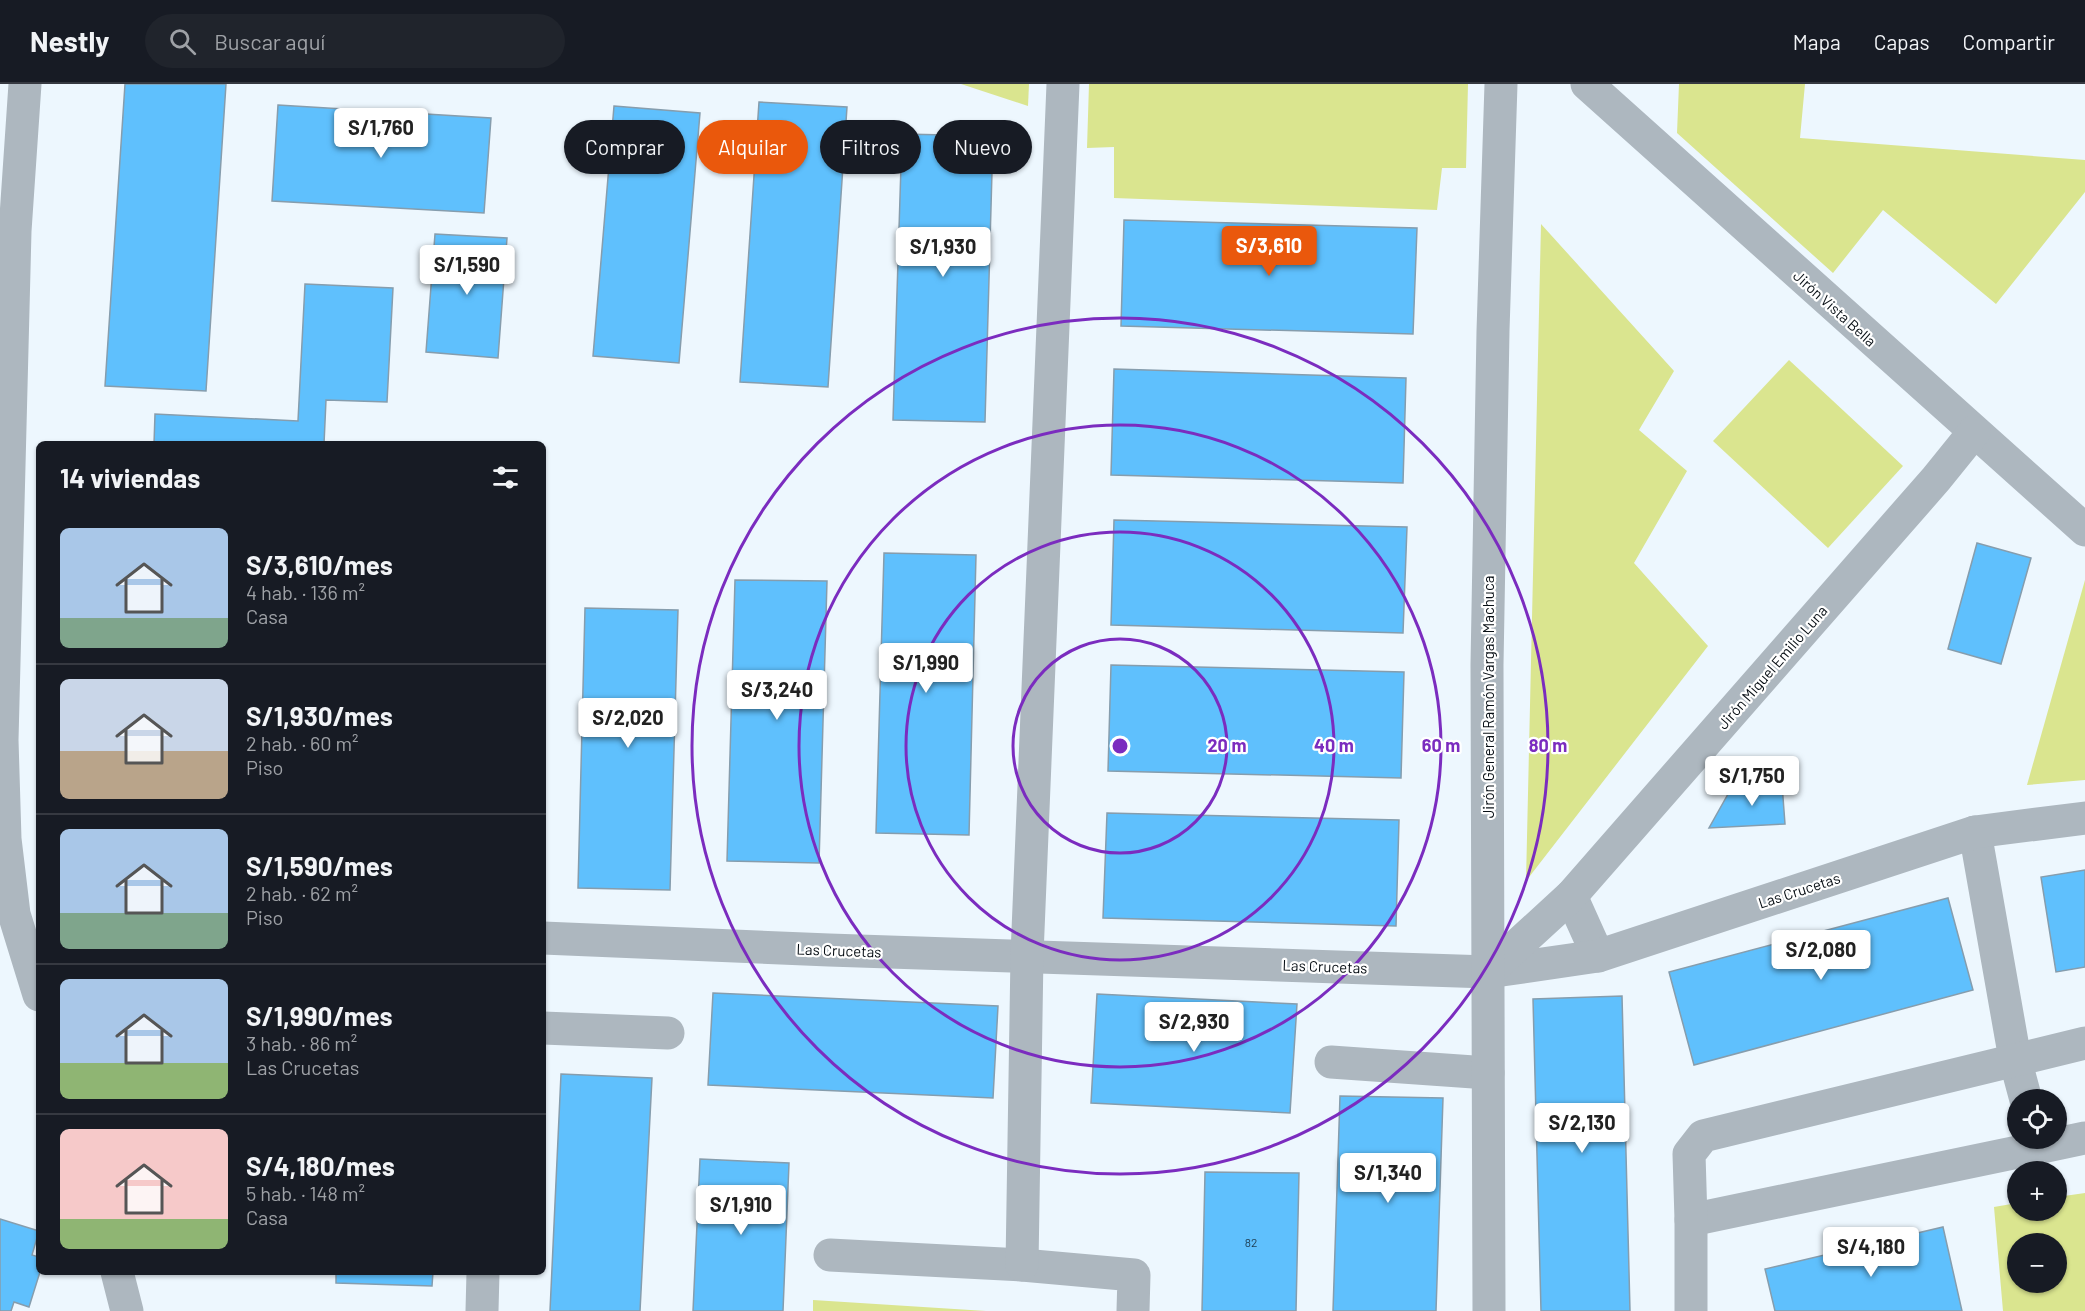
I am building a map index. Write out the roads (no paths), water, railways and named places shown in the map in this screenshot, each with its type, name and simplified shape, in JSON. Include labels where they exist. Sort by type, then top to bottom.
[{"type":"street","points":[[25,84],[15,231],[2,740],[5,839],[26,916],[36,977]]},
{"type":"street","points":[[1022,1265],[1027,955],[1062,84]]},
{"type":"street","name":"Jirón General Ramón Vargas Machuca","points":[[1489,1311],[1487,654],[1501,84]]},
{"type":"street","name":"Jirón Vista Bella","points":[[1587,84],[2085,530]]},
{"type":"street","name":"Jirón Miguel Emilio Luna","points":[[1488,972],[1571,896],[1936,480],[1974,432]]},
{"type":"street","name":"Las Crucetas","points":[[546,938],[1488,972],[1598,956],[1975,832],[2085,818]]},
{"type":"street","points":[[1975,832],[2015,1059],[2023,1089]]},
{"type":"street","points":[[1571,896],[1598,956]]},
{"type":"street","points":[[546,1028],[668,1032]]},
{"type":"street","points":[[1691,1311],[1689,1154],[1703,1136],[2085,1043]]},
{"type":"street","points":[[1331,1062],[1488,1073]]},
{"type":"street","points":[[2067,1140],[2085,1138]]},
{"type":"street","points":[[1691,1220],[2011,1149]]},
{"type":"street","points":[[830,1256],[1022,1265],[1134,1275],[1133,1311]]},
{"type":"street","points":[[118,1275],[127,1311]]},
{"type":"street","points":[[482,1311],[483,1275]]}]
